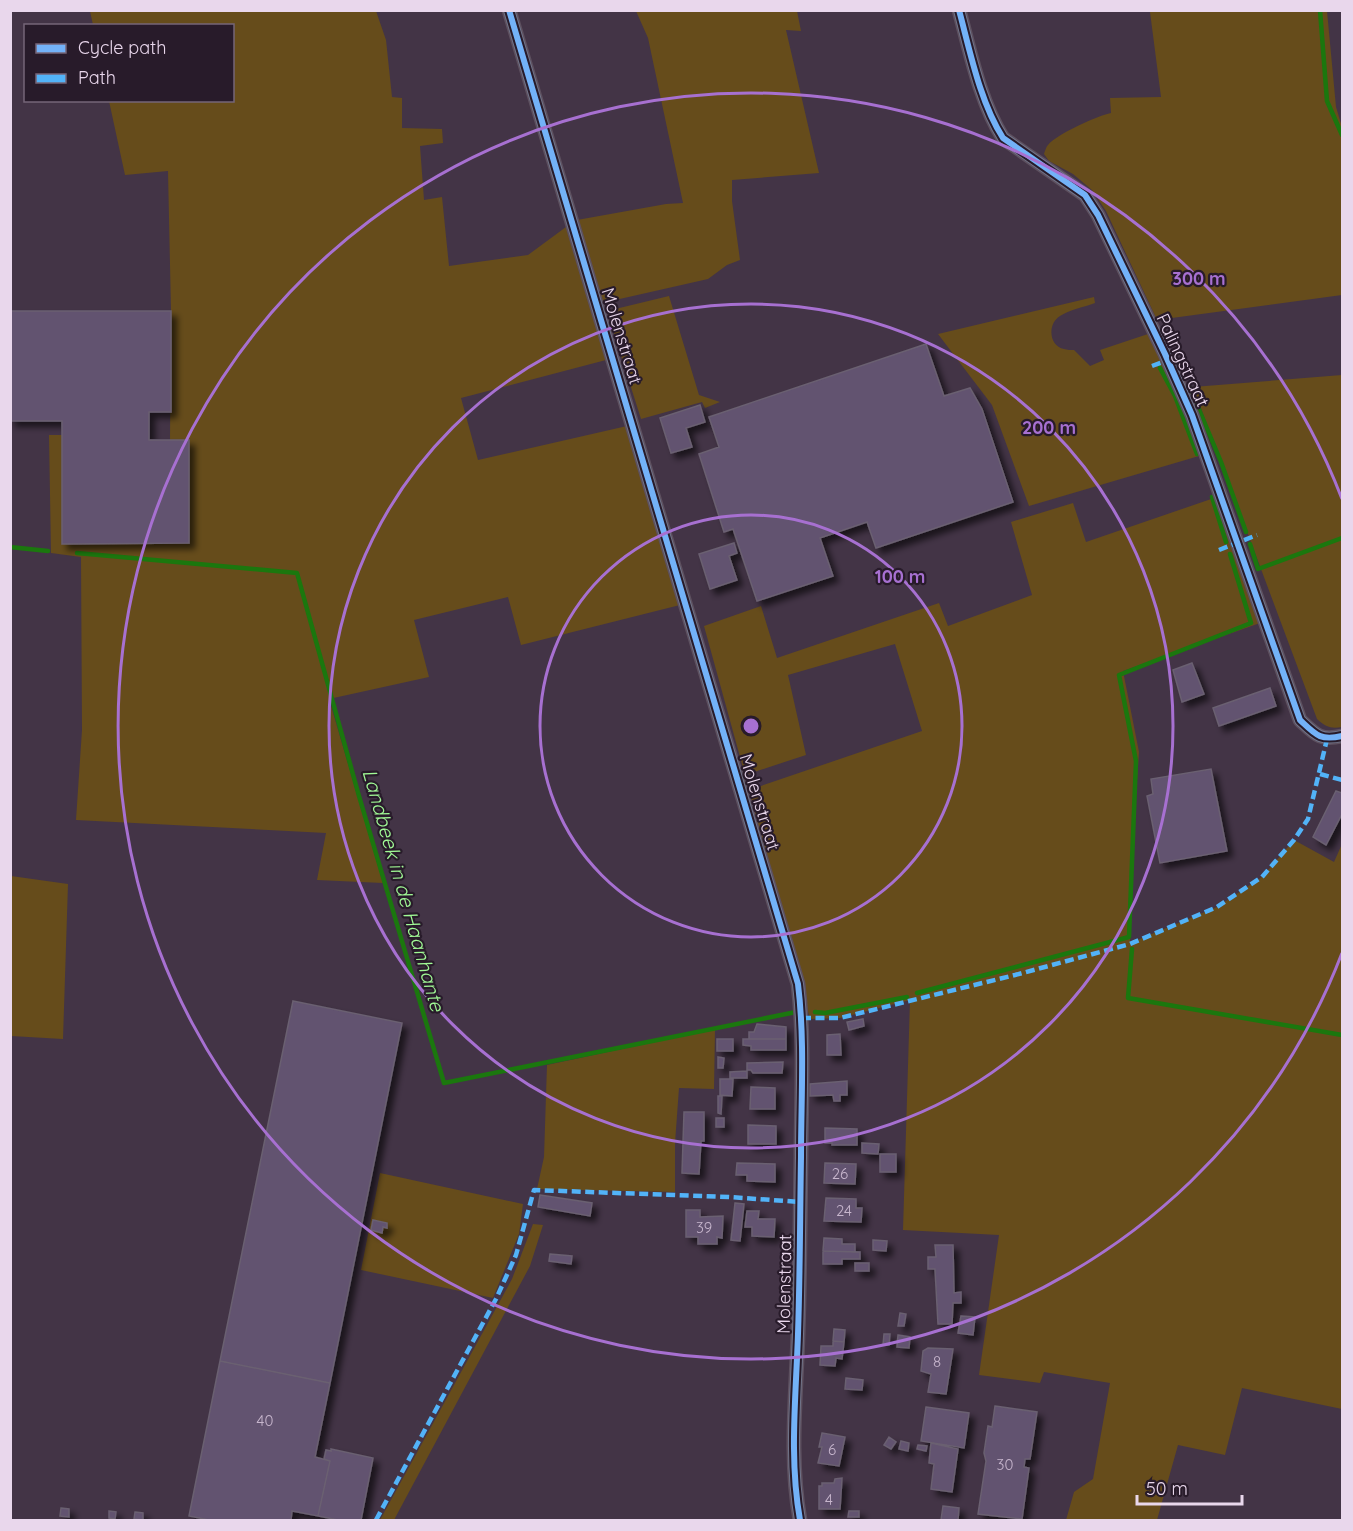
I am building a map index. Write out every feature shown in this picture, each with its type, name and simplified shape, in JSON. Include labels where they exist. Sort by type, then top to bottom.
[{"type":"street","name":"Molenstraat","points":[[509,10],[798,984],[802,1020],[802,1077],[793,1452],[795,1494],[800,1521]]},
{"type":"street","name":"Palingstraat","points":[[959,10],[994,125],[1003,138],[1085,195],[1098,215],[1166,354],[1192,415],[1300,720],[1314,733],[1327,739],[1342,736]]},
{"type":"shaded area","points":[[90,11],[376,11],[386,40],[392,97],[402,98],[402,128],[442,129],[443,143],[420,146],[424,200],[442,197],[449,266],[528,255],[566,227],[606,360],[461,398],[478,460],[627,426],[680,605],[521,645],[508,597],[414,620],[429,677],[329,699],[383,883],[317,880],[326,833],[76,820],[82,730],[81,557],[51,553],[49,435],[62,435],[62,543],[189,440],[170,440],[171,311],[168,171],[125,175],[109,102],[234,102],[234,24],[93,24]]},
{"type":"shaded area","points":[[636,11],[797,11],[801,31],[786,30],[819,173],[732,180],[732,201],[740,260],[727,265],[708,279],[602,303],[577,220],[683,203],[648,38]]},
{"type":"shaded area","points":[[1147,11],[1327,11],[1336,107],[1342,127],[1342,295],[1157,320],[1106,211],[1092,190],[1073,174],[1049,161],[1044,154],[1048,145],[1068,131],[1111,113],[1110,98],[1161,97],[1150,12]]},
{"type":"shaded area","points":[[669,296],[699,395],[720,402],[705,408],[702,402],[641,419],[607,311]]},
{"type":"shaded area","points":[[1094,297],[1095,303],[1068,312],[1056,320],[1051,334],[1055,344],[1064,349],[1074,350],[1090,366],[1104,360],[1100,350],[1151,333],[1192,432],[1199,456],[1029,506],[992,405],[938,334]]},
{"type":"shaded area","points":[[1342,375],[1342,727],[1335,728],[1326,726],[1317,719],[1193,387]]},
{"type":"shaded area","points":[[1217,497],[1263,622],[1123,671],[1139,752],[1133,838],[1130,943],[1217,907],[1262,877],[1294,840],[1334,862],[1342,844],[1342,1409],[1242,1388],[1225,1455],[1178,1445],[1157,1520],[1066,1520],[1074,1492],[1093,1479],[1110,1383],[1044,1372],[1040,1383],[979,1375],[999,1235],[903,1230],[910,1000],[840,1018],[810,1019],[749,790],[922,731],[895,644],[788,675],[806,755],[745,775],[704,626],[761,606],[777,658],[939,603],[948,626],[1032,595],[1011,522],[1073,503],[1086,542]]},
{"type":"shaded area","points":[[11,876],[68,884],[63,1039],[11,1036]]},
{"type":"shaded area","points":[[715,1029],[714,1089],[679,1088],[675,1143],[675,1192],[537,1189],[544,1157],[547,1065]]},
{"type":"shaded area","points":[[380,1173],[523,1204],[519,1234],[493,1298],[361,1270]]},
{"type":"shaded area","points":[[533,1224],[543,1225],[530,1266],[394,1520],[380,1520],[512,1279]]},
{"type":"building","points":[[10,311],[171,311],[171,412],[149,412],[149,440],[189,440],[189,543],[62,544],[62,421],[10,421]]},
{"type":"building","points":[[926,344],[944,396],[970,388],[982,409],[1013,502],[876,548],[867,522],[820,538],[833,576],[757,601],[733,529],[724,532],[699,454],[719,447],[709,417]]},
{"type":"building","points":[[700,405],[705,422],[686,428],[692,447],[671,453],[660,418]]},
{"type":"building","points":[[734,543],[737,553],[729,556],[737,580],[710,589],[699,554]]},
{"type":"building","points":[[1192,663],[1204,694],[1182,702],[1173,670]]},
{"type":"building","points":[[1270,688],[1276,706],[1219,726],[1213,708]]},
{"type":"building","points":[[1211,769],[1227,851],[1160,863],[1147,796],[1153,794],[1151,779]]},
{"type":"building","points":[[1336,791],[1342,793],[1342,814],[1326,845],[1313,837]]},
{"type":"building","points":[[293,1001],[402,1023],[330,1383],[220,1361]]},
{"type":"building","points":[[863,1019],[864,1026],[849,1030],[847,1022]]},
{"type":"building","points":[[757,1024],[786,1027],[786,1039],[749,1039],[749,1032],[754,1032]]},
{"type":"building","points":[[840,1034],[841,1055],[827,1055],[827,1035]]},
{"type":"building","points":[[717,1039],[733,1039],[733,1051],[717,1051]]},
{"type":"building","points":[[743,1039],[786,1039],[786,1050],[751,1050],[751,1046],[743,1045]]},
{"type":"building","points":[[718,1057],[724,1058],[723,1068],[718,1068]]},
{"type":"building","points":[[783,1062],[782,1073],[753,1073],[747,1070],[747,1063]]},
{"type":"building","points":[[747,1071],[747,1078],[730,1078],[730,1072]]},
{"type":"building","points":[[720,1079],[733,1079],[732,1096],[720,1095]]},
{"type":"building","points":[[847,1081],[847,1095],[840,1095],[840,1101],[834,1101],[833,1095],[810,1096],[810,1084]]},
{"type":"building","points":[[751,1087],[775,1088],[775,1109],[750,1109]]},
{"type":"building","points":[[718,1096],[722,1096],[721,1114],[718,1113]]},
{"type":"building","points":[[684,1112],[704,1112],[704,1141],[701,1141],[699,1174],[682,1173]]},
{"type":"building","points":[[716,1118],[724,1118],[724,1127],[716,1127]]},
{"type":"building","points":[[748,1125],[776,1126],[776,1144],[748,1144]]},
{"type":"building","points":[[825,1128],[857,1129],[857,1145],[825,1143]]},
{"type":"building","points":[[862,1143],[879,1144],[878,1154],[862,1153]]},
{"type":"building","points":[[880,1154],[896,1154],[896,1172],[880,1172]]},
{"type":"building","points":[[737,1163],[775,1164],[775,1182],[747,1181],[747,1175],[736,1175]]},
{"type":"building","points":[[825,1163],[856,1164],[855,1184],[824,1183]]},
{"type":"building","points":[[540,1195],[592,1203],[590,1216],[538,1207]]},
{"type":"building","points":[[826,1198],[856,1199],[856,1208],[862,1208],[861,1222],[824,1221]]},
{"type":"building","points":[[735,1203],[744,1204],[740,1241],[731,1240]]},
{"type":"building","points":[[686,1210],[700,1210],[700,1217],[723,1216],[722,1238],[717,1237],[717,1244],[698,1244],[698,1237],[686,1237]]},
{"type":"building","points":[[747,1211],[759,1211],[758,1219],[775,1219],[774,1237],[752,1236],[752,1227],[745,1227]]},
{"type":"building","points":[[373,1220],[387,1223],[387,1228],[383,1227],[382,1233],[371,1230]]},
{"type":"building","points":[[824,1238],[842,1239],[842,1244],[855,1244],[855,1252],[823,1251]]},
{"type":"building","points":[[873,1240],[887,1241],[886,1251],[873,1250]]},
{"type":"building","points":[[935,1245],[953,1245],[954,1293],[961,1292],[961,1303],[953,1303],[952,1324],[938,1324],[935,1269],[928,1269],[928,1257],[936,1257]]},
{"type":"building","points":[[823,1251],[860,1252],[860,1259],[842,1259],[842,1264],[823,1264]]},
{"type":"building","points":[[550,1254],[572,1256],[571,1264],[549,1261]]},
{"type":"building","points":[[855,1263],[869,1263],[869,1271],[855,1271]]},
{"type":"building","points":[[900,1313],[906,1314],[904,1326],[898,1326]]},
{"type":"building","points":[[961,1316],[975,1317],[973,1335],[958,1333]]},
{"type":"building","points":[[834,1329],[845,1330],[844,1342],[833,1341]]},
{"type":"building","points":[[884,1334],[890,1334],[889,1345],[883,1345]]},
{"type":"building","points":[[898,1335],[910,1337],[909,1348],[897,1347]]},
{"type":"building","points":[[833,1341],[844,1342],[842,1359],[836,1358],[835,1366],[820,1365],[821,1346],[833,1346]]},
{"type":"building","points":[[928,1348],[953,1349],[946,1394],[928,1392],[931,1374],[921,1371],[923,1351]]},
{"type":"building","points":[[220,1361],[330,1383],[315,1457],[330,1461],[318,1516],[292,1511],[291,1520],[209,1520],[189,1516]]},
{"type":"building","points":[[846,1378],[863,1380],[862,1390],[845,1389]]},
{"type":"building","points":[[995,1406],[1037,1412],[1030,1459],[1025,1459],[1024,1467],[1029,1468],[1022,1519],[978,1514],[986,1461],[984,1453],[988,1426],[992,1427]]},
{"type":"building","points":[[926,1407],[969,1413],[964,1448],[921,1441]]},
{"type":"building","points":[[822,1433],[845,1437],[839,1466],[818,1463],[822,1447],[819,1447]]},
{"type":"building","points":[[889,1437],[896,1442],[891,1449],[884,1445]]},
{"type":"building","points":[[901,1441],[909,1443],[908,1451],[899,1449]]},
{"type":"building","points":[[931,1443],[958,1449],[952,1492],[931,1489],[934,1464],[929,1463]]},
{"type":"building","points":[[918,1445],[927,1446],[926,1451],[917,1449]]},
{"type":"building","points":[[331,1449],[373,1458],[361,1520],[338,1520],[318,1516],[330,1461],[324,1459],[326,1450],[331,1451]]},
{"type":"building","points":[[842,1478],[840,1509],[819,1509],[819,1486],[822,1486],[822,1483],[834,1483],[835,1479]]},
{"type":"building","points":[[943,1506],[959,1508],[958,1520],[941,1520]]},
{"type":"building","points":[[61,1508],[69,1509],[69,1517],[60,1516]]},
{"type":"building","points":[[109,1511],[116,1512],[115,1519],[109,1518]]},
{"type":"building","points":[[849,1511],[859,1511],[859,1517],[848,1517]]},
{"type":"building","points":[[135,1512],[143,1513],[143,1520],[134,1519]]},
{"type":"waterway","points":[[1320,10],[1327,101],[1342,135]]},
{"type":"waterway","points":[[1160,368],[1175,396],[1197,454]]},
{"type":"waterway","points":[[1190,388],[1221,462],[1246,532]]},
{"type":"waterway","points":[[1212,497],[1226,542]]},
{"type":"waterway","points":[[1250,544],[1258,569],[1342,538]]},
{"type":"waterway","name":"Landbeek in de Haanhante","points":[[10,547],[48,551]]},
{"type":"waterway","name":"Landbeek in de Haanhante","points":[[77,553],[297,573],[359,796],[444,1083],[796,1012]]},
{"type":"waterway","points":[[917,993],[1129,937],[1136,761],[1119,675],[1251,623],[1230,554]]},
{"type":"waterway","name":"Landbeek in de Haanhante","points":[[1132,949],[1128,998],[1342,1035]]},
{"type":"waterway","name":"Landbeek in de Haanhante","points":[[815,1012],[825,1013],[907,997]]},
{"type":"marked path","points":[[1152,366],[1168,360]]},
{"type":"marked path","points":[[1219,550],[1257,535]]},
{"type":"marked path","points":[[802,1018],[840,1018],[1015,975],[1130,944],[1217,907],[1262,877],[1294,840],[1308,819],[1327,739]]},
{"type":"marked path","points":[[1320,774],[1342,780]]},
{"type":"marked path","points":[[376,1520],[496,1299],[516,1255],[534,1190],[800,1202]]},
{"type":"cycle path","points":[[509,10],[798,984],[802,1070],[794,1451],[800,1520]]},
{"type":"cycle path","points":[[959,10],[982,92],[1003,138],[1085,195],[1098,215],[1165,354],[1192,415],[1300,720],[1319,736],[1328,738],[1342,736]]}]
